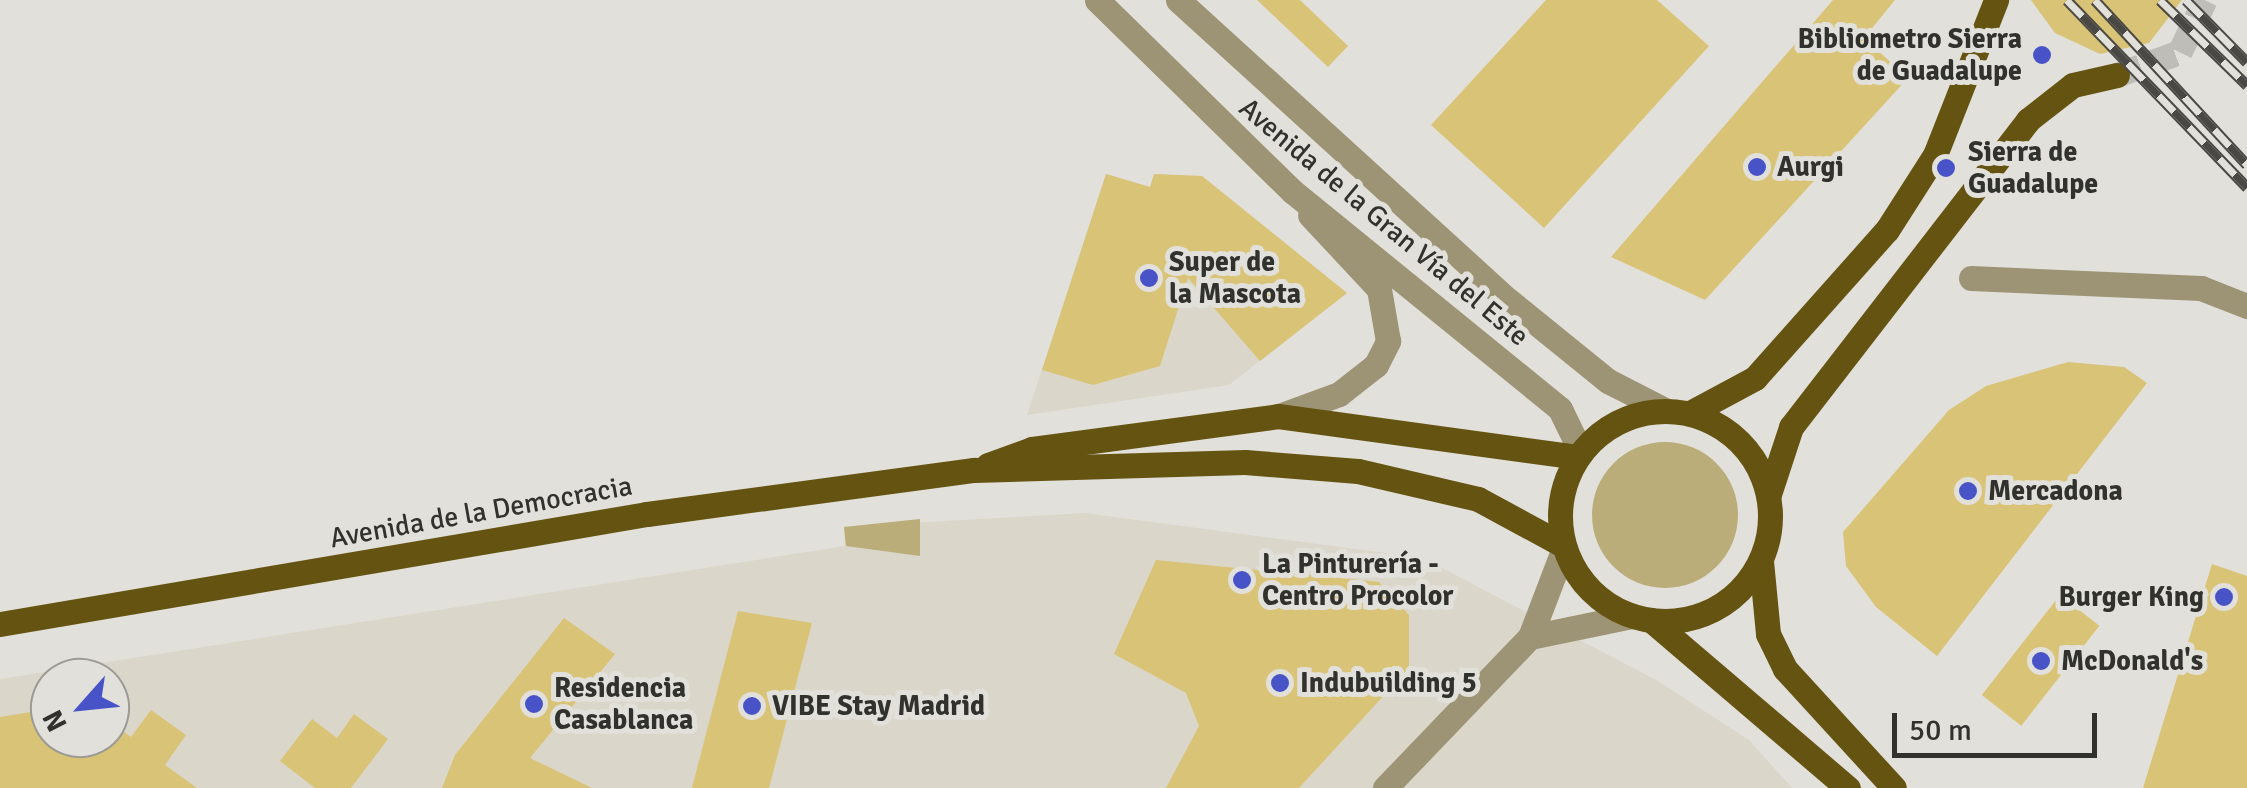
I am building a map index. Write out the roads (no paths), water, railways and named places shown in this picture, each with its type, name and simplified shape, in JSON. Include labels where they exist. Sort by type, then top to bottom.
[{"type":"main road","points":[[1848,788],[1642,618],[1593,594],[1564,546],[1561,500],[1579,454],[1619,422],[1678,412],[1756,378],[1887,230],[1936,155],[1996,0]]},
{"type":"main road","points":[[1894,788],[1785,669],[1768,634],[1761,561],[1769,494],[1791,427],[2028,120],[2073,85],[2117,75]]},
{"type":"main road","points":[[1678,412],[1741,444],[1769,494]]},
{"type":"main road","name":"Avenida de la Democracia","points":[[974,470],[1032,449],[1278,416],[1579,454]]},
{"type":"main road","name":"Avenida de la Democracia","points":[[0,624],[647,514],[974,470],[1245,462],[1358,471],[1478,498],[1564,546]]},
{"type":"main road","points":[[1642,618],[1715,606],[1761,561]]},
{"type":"street","name":"Avenida de la Gran Vía del Este","points":[[1097,0],[1292,190],[1560,409],[1579,454]]},
{"type":"street","name":"Avenida de la Gran Vía del Este","points":[[1178,0],[1494,288],[1608,380],[1678,412]]},
{"type":"street","points":[[1278,416],[1316,406],[1364,376],[1383,354],[1389,321],[1379,289],[1330,244],[1292,190]]},
{"type":"street","points":[[1971,278],[2201,288],[2247,306]]},
{"type":"street","points":[[1385,788],[1530,637],[1564,546]]},
{"type":"street","points":[[1530,637],[1642,618]]},
{"type":"tunnel","points":[[2117,75],[2180,52],[2205,0]]},
{"type":"railway","points":[[2067,0],[2247,187]]},
{"type":"railway","points":[[2095,0],[2247,165]]},
{"type":"railway","points":[[2160,0],[2247,85]]},
{"type":"railway","points":[[2186,0],[2247,62]]},
{"type":"place","name":"Bibliometro Sierra de Guadalupe","points":[[2042,55]]},
{"type":"place","name":"Aurgi","points":[[1757,167]]},
{"type":"place","name":"Sierra de Guadalupe","points":[[1946,168]]},
{"type":"place","name":"Super de la Mascota","points":[[1149,278]]},
{"type":"place","name":"Mercadona","points":[[1968,491]]},
{"type":"place","name":"La Pinturería - Centro Procolor","points":[[1242,580]]},
{"type":"place","name":"Burger King","points":[[2224,597]]},
{"type":"place","name":"McDonald's","points":[[2041,661]]},
{"type":"place","name":"Indubuilding 5","points":[[1280,683]]},
{"type":"place","name":"Residencia Casablanca","points":[[534,704]]},
{"type":"place","name":"VIBE Stay Madrid","points":[[752,706]]}]
